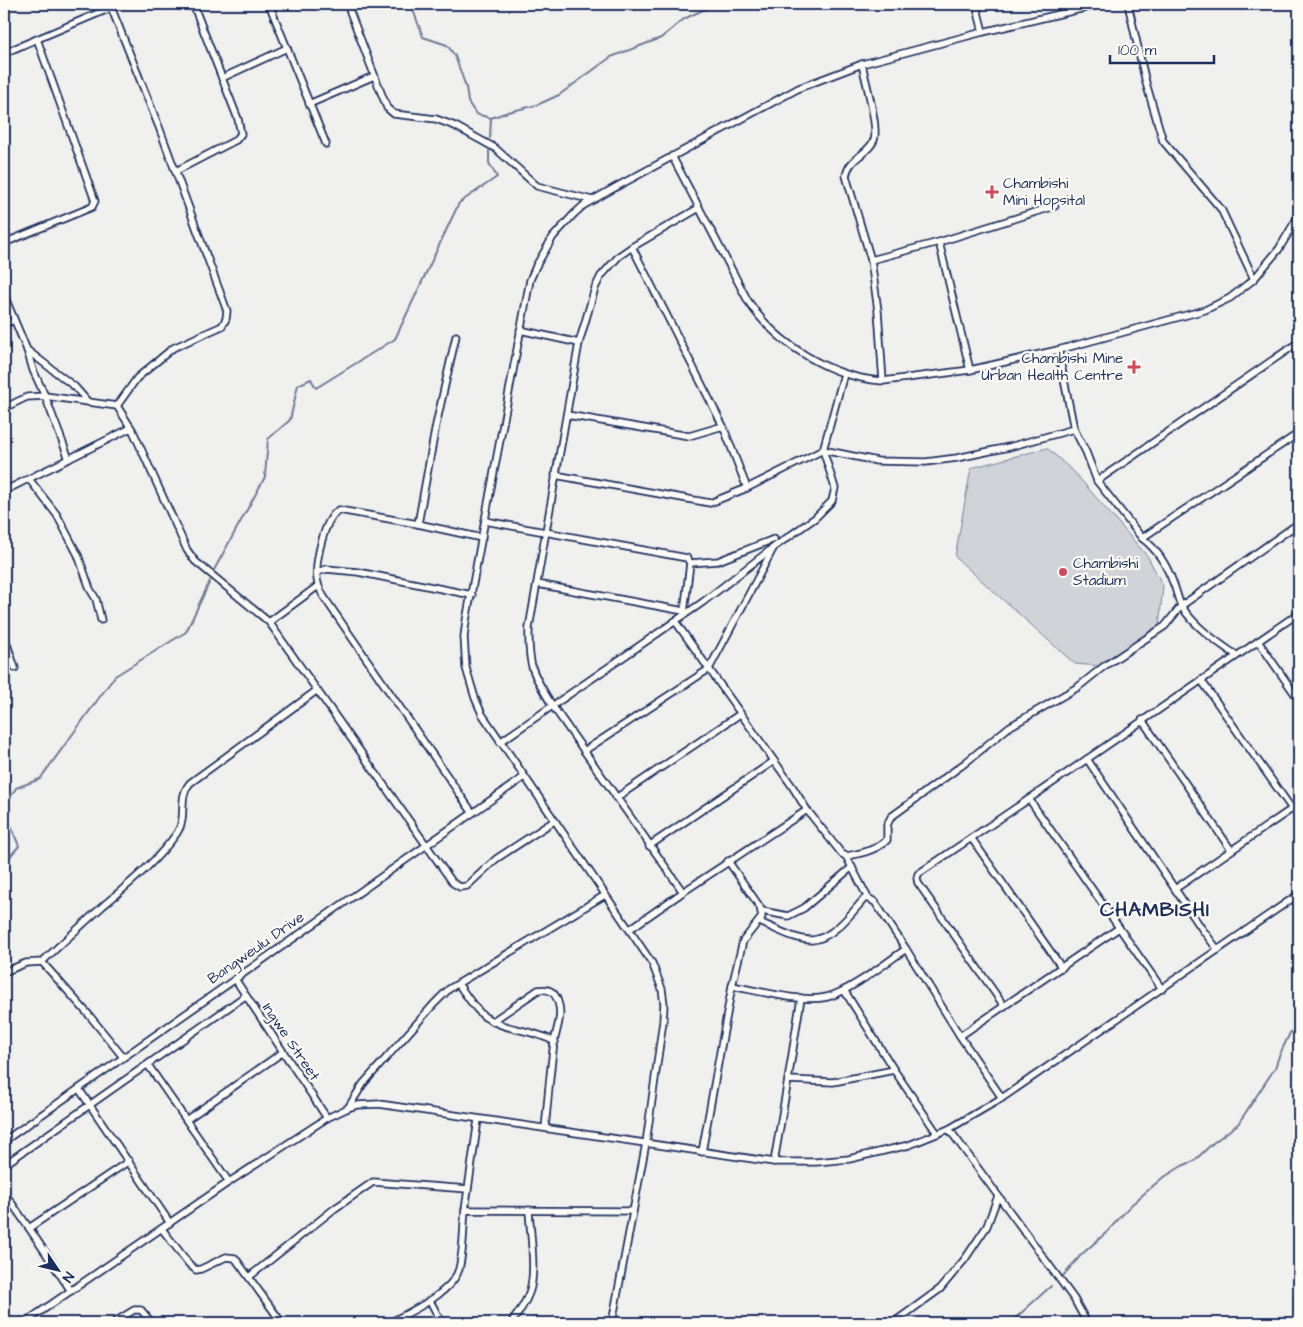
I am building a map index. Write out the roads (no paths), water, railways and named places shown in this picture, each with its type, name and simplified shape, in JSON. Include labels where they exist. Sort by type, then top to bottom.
[{"type":"street","points":[[4,53],[120,4]]},
{"type":"street","points":[[176,171],[236,140],[241,134],[238,119],[193,4]]},
{"type":"street","points":[[269,4],[326,144]]},
{"type":"street","points":[[347,4],[387,108],[394,114],[436,119],[455,126],[495,148],[537,186],[592,200]]},
{"type":"street","points":[[976,4],[983,32]]},
{"type":"street","points":[[612,1323],[646,1143],[661,1042],[664,1004],[658,975],[630,929],[500,742],[478,706],[466,668],[464,637],[530,280],[553,237],[568,220],[592,200],[799,88],[862,64],[983,32],[1102,4]]},
{"type":"street","points":[[1128,4],[1146,82],[1163,140],[1221,209],[1254,279]]},
{"type":"street","points":[[112,8],[228,311],[222,326],[173,348],[137,378],[117,406]]},
{"type":"street","points":[[4,242],[92,206],[95,201],[36,39]]},
{"type":"street","points":[[222,78],[287,48]]},
{"type":"street","points":[[862,64],[873,116],[874,139],[870,146],[847,168],[846,176],[871,260],[878,311],[883,381]]},
{"type":"street","points":[[309,104],[374,76]]},
{"type":"street","points":[[672,156],[748,301],[763,321],[799,350],[819,362],[844,374],[862,379],[883,381],[970,370],[1058,350],[1205,310],[1230,298],[1254,279],[1279,249],[1299,215]]},
{"type":"street","points":[[871,260],[939,242],[1056,206]]},
{"type":"street","points":[[682,892],[552,705],[535,677],[529,655],[529,628],[579,342],[590,303],[601,276],[609,266],[632,247],[699,208]]},
{"type":"street","points":[[939,242],[970,370]]},
{"type":"street","points":[[632,247],[723,426],[747,488]]},
{"type":"street","points":[[4,295],[27,350],[33,370],[46,396],[69,459]]},
{"type":"street","points":[[4,324],[14,320]]},
{"type":"street","points":[[520,330],[579,342]]},
{"type":"street","points":[[418,524],[436,425],[456,336]]},
{"type":"street","points":[[1097,481],[1299,342]]},
{"type":"street","points":[[27,350],[75,387],[88,402]]},
{"type":"street","points":[[1058,350],[1074,429],[1086,452],[1097,481],[1142,538],[1151,544],[1174,584],[1181,606],[1200,629],[1236,655]]},
{"type":"street","points":[[500,742],[675,621],[815,518],[832,501],[835,488],[822,450],[844,374]]},
{"type":"street","points":[[4,408],[27,397],[46,396],[117,406],[131,428],[187,550],[195,561],[269,622],[453,883],[460,887],[467,886],[496,859],[554,821]]},
{"type":"street","points":[[567,415],[689,436],[723,426]]},
{"type":"street","points":[[4,492],[131,428]]},
{"type":"street","points":[[555,474],[710,503],[747,488],[822,450],[877,461],[926,462],[957,458],[1009,447],[1074,429]]},
{"type":"street","points":[[1142,538],[1299,433]]},
{"type":"street","points":[[29,479],[57,515],[78,555],[90,589],[96,599],[101,620]]},
{"type":"street","points":[[472,812],[328,603],[318,586],[316,578],[321,543],[332,517],[339,510],[482,538]]},
{"type":"street","points":[[485,521],[687,558],[690,563],[684,613]]},
{"type":"street","points":[[846,856],[875,849],[882,845],[886,840],[887,825],[891,817],[965,763],[1009,727],[1078,688],[1103,667],[1165,626],[1181,606],[1299,523]]},
{"type":"street","points":[[690,563],[718,561],[774,540]]},
{"type":"street","points":[[584,751],[709,669],[774,547]]},
{"type":"street","points":[[317,572],[327,569],[358,572],[472,594]]},
{"type":"street","points":[[536,584],[684,613]]},
{"type":"street","points":[[269,622],[318,586]]},
{"type":"street","points":[[1004,1006],[918,883],[918,874],[972,839],[1299,613]]},
{"type":"street","points":[[675,621],[807,810],[842,854],[846,856],[868,898],[875,902],[960,1036],[1002,1098]]},
{"type":"street","points":[[4,635],[15,668]]},
{"type":"street","points":[[1258,641],[1299,700]]},
{"type":"street","points":[[1202,680],[1292,809]]},
{"type":"street","points":[[4,972],[26,962],[42,962],[156,858],[180,827],[182,798],[184,791],[190,783],[316,691]]},
{"type":"street","points":[[616,798],[740,714]]},
{"type":"street","points":[[1142,720],[1231,850]]},
{"type":"street","points":[[1087,759],[1218,950]]},
{"type":"street","points":[[649,846],[774,761]]},
{"type":"street","name":"Bangweulu Drive","points":[[4,1141],[524,777]]},
{"type":"street","points":[[1029,799],[1162,989]]},
{"type":"street","points":[[1175,889],[1299,804]]},
{"type":"street","points":[[630,929],[728,861],[807,810]]},
{"type":"street","points":[[972,839],[1062,968]]},
{"type":"street","points":[[702,1152],[739,951],[749,931],[759,922],[762,916],[762,911],[728,861]]},
{"type":"street","points":[[762,911],[788,916],[804,908],[852,867]]},
{"type":"street","points":[[24,1323],[229,1182],[326,1118],[357,1105],[379,1104],[774,1162],[816,1162],[849,1159],[909,1145],[938,1134],[1002,1098],[1299,894]]},
{"type":"street","points":[[348,1108],[363,1084],[434,1004],[458,984],[605,895]]},
{"type":"street","points":[[759,922],[793,936],[814,940],[841,924],[864,899],[868,898]]},
{"type":"street","points":[[960,1036],[1119,928]]},
{"type":"street","points":[[732,986],[801,998],[826,997],[844,990],[906,949]]},
{"type":"street","points":[[42,962],[89,1015],[123,1058]]},
{"type":"street","name":"Ingwe Street","points":[[235,979],[326,1118]]},
{"type":"street","points":[[458,984],[480,1012],[493,1021],[542,1035],[554,1042]]},
{"type":"street","points":[[493,1021],[538,990],[550,990],[555,994],[560,1010],[554,1042],[545,1128]]},
{"type":"street","points":[[844,990],[894,1070],[938,1134]]},
{"type":"street","points":[[4,1165],[245,996]]},
{"type":"street","points":[[774,1162],[801,998]]},
{"type":"street","points":[[186,1120],[284,1052]]},
{"type":"street","points":[[148,1065],[229,1182]]},
{"type":"street","points":[[788,1080],[833,1082],[894,1070]]},
{"type":"street","points":[[79,1088],[170,1223]]},
{"type":"street","points":[[390,1323],[430,1301],[454,1278],[459,1270],[465,1210],[478,1120]]},
{"type":"street","points":[[949,1128],[1074,1299],[1087,1323]]},
{"type":"street","points":[[30,1228],[129,1161]]},
{"type":"street","points":[[249,1277],[334,1209],[373,1182],[468,1189]]},
{"type":"street","points":[[4,1192],[71,1290]]},
{"type":"street","points":[[893,1323],[940,1289],[965,1259],[986,1226],[998,1196]]},
{"type":"street","points":[[465,1210],[633,1211]]},
{"type":"street","points":[[512,1323],[530,1291],[532,1272],[529,1210]]},
{"type":"street","points":[[162,1229],[192,1268],[196,1270],[230,1256],[238,1262],[282,1323]]},
{"type":"street","points":[[430,1301],[442,1323]]},
{"type":"street","points":[[113,1323],[134,1310],[141,1310],[152,1323]]},
{"type":"street","points":[[4,1316],[9,1323]]},
{"type":"waterway","points":[[408,4],[412,7],[423,37],[447,45],[455,56],[466,87],[468,102],[476,114],[491,118]]},
{"type":"waterway","points":[[490,138],[491,118],[537,105],[559,95],[611,57],[661,38],[684,19],[712,4]]},
{"type":"waterway","points":[[214,570],[265,477],[268,439],[290,420],[298,385],[311,379],[316,388],[395,339],[459,203],[497,177],[489,163],[489,151]]},
{"type":"waterway","points":[[4,867],[7,860],[19,846],[4,809],[16,788],[40,779],[115,676],[186,632],[210,581]]},
{"type":"waterway","points":[[1062,1277],[1081,1255],[1108,1231],[1131,1205],[1161,1179],[1194,1161],[1213,1143],[1238,1124],[1275,1068],[1290,1033],[1299,1023]]},
{"type":"waterway","points":[[1010,1323],[1051,1286]]},
{"type":"place","name":"Chambishi Mini Hopsital","points":[[992,192]]},
{"type":"place","name":"Chambishi Mine Urban Health Centre","points":[[1134,367]]},
{"type":"place","name":"Chambishi Stadium","points":[[1063,572]]},
{"type":"district","name":"CHAMBISHI","points":[[1155,910]]}]
